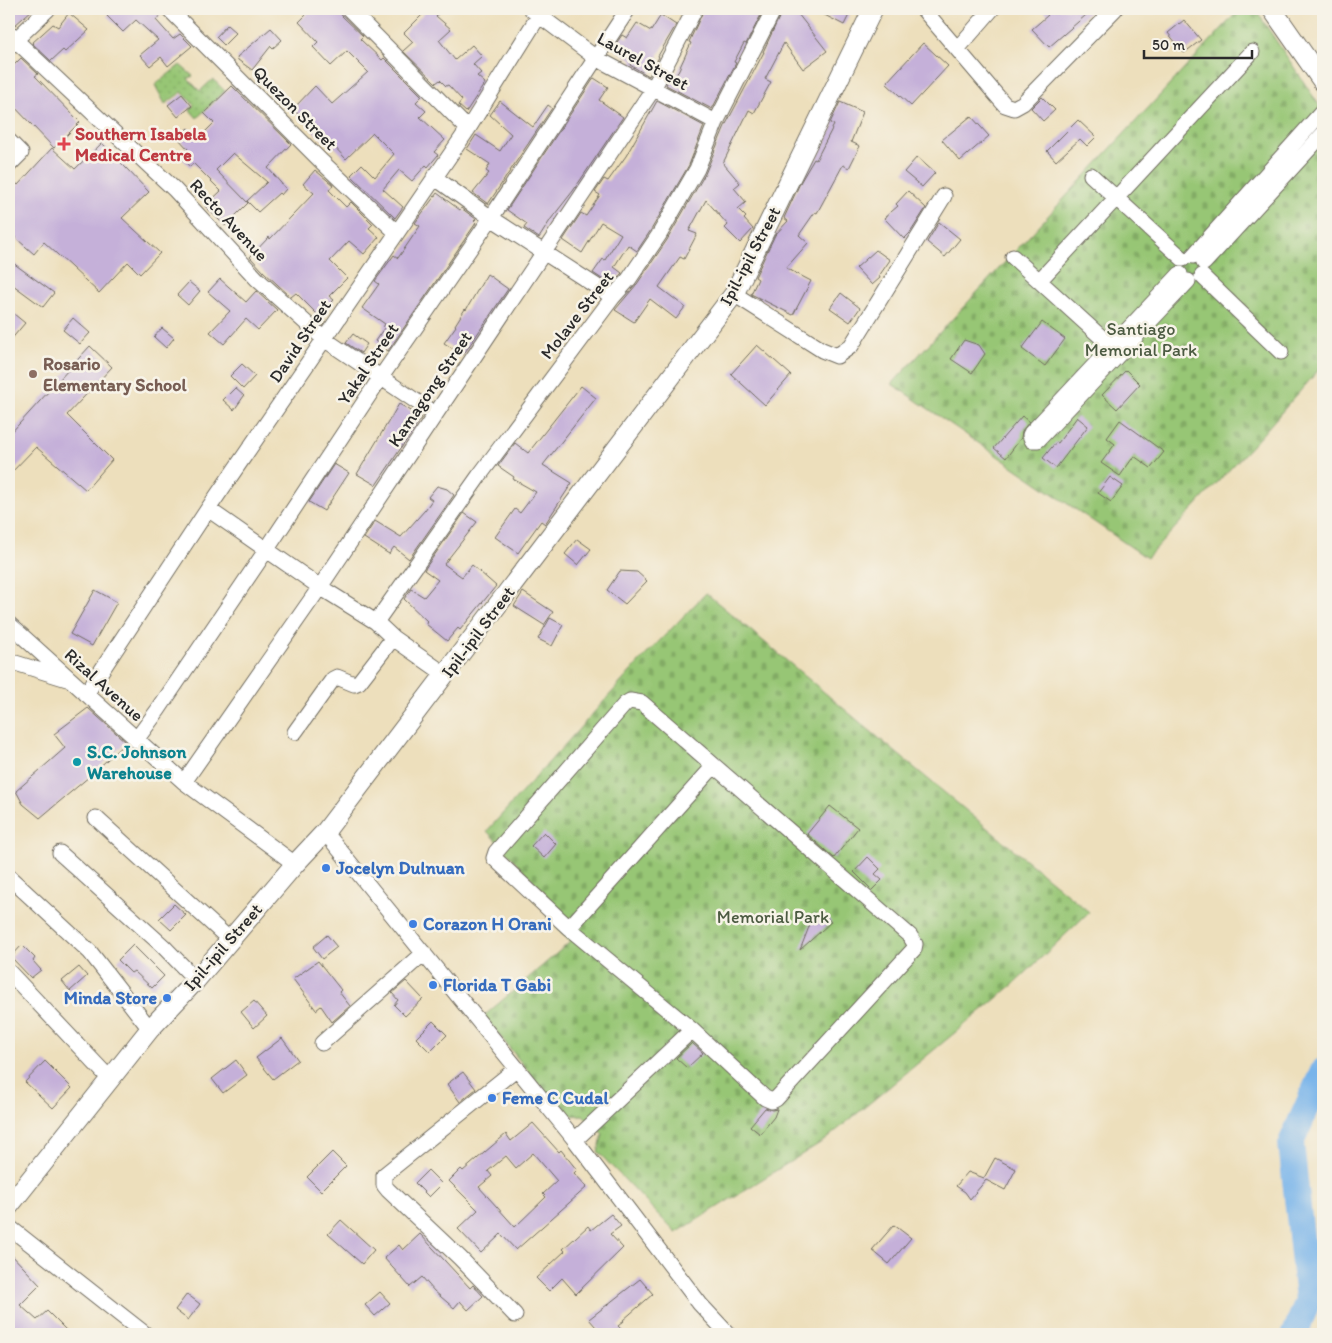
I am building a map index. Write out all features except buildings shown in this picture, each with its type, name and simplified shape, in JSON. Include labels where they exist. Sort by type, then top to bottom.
[{"type":"main road","name":"Ipil-ipil Street","points":[[9,1206],[150,1029],[196,980],[295,864],[325,832],[734,294],[872,9]]},
{"type":"main road","points":[[1272,9],[1321,75]]},
{"type":"street","points":[[11,40],[48,9]]},
{"type":"street","name":"Quezon Street","points":[[169,9],[322,162],[396,232]]},
{"type":"street","points":[[349,9],[468,129]]},
{"type":"street","name":"Yakal Street","points":[[136,740],[267,549],[381,377],[491,218],[628,9]]},
{"type":"street","name":"Kamagong Street","points":[[184,782],[320,587],[653,89],[695,9]]},
{"type":"street","name":"Molave Street","points":[[376,622],[479,476],[659,235],[696,169],[716,122],[774,9]]},
{"type":"street","points":[[923,9],[1005,105],[1014,108],[1023,102],[1115,9]]},
{"type":"street","points":[[958,48],[992,9]]},
{"type":"street","name":"David Street","points":[[86,694],[208,509],[468,129],[538,11]]},
{"type":"street","name":"Laurel Street","points":[[538,11],[596,58],[716,122]]},
{"type":"street","name":"Recto Avenue","points":[[11,40],[174,189],[257,279],[324,339],[435,414]]},
{"type":"street","points":[[1040,281],[1252,52]]},
{"type":"street","points":[[1323,111],[1192,268],[1038,440],[1032,440],[1031,433],[1112,347],[1192,268],[1323,134]]},
{"type":"street","points":[[9,141],[21,153],[9,165]]},
{"type":"street","points":[[1091,175],[1281,352]]},
{"type":"street","points":[[434,177],[491,218],[613,297]]},
{"type":"street","points":[[734,294],[822,350],[837,356],[851,346],[944,196]]},
{"type":"street","points":[[1013,257],[1112,347]]},
{"type":"street","points":[[208,509],[320,587],[376,622],[393,638],[446,675]]},
{"type":"street","name":"Rizal Avenue","points":[[9,624],[184,782],[295,864]]},
{"type":"street","points":[[294,732],[333,679],[337,677],[354,684],[359,682],[393,638]]},
{"type":"street","points":[[9,661],[72,681]]},
{"type":"street","points":[[630,701],[642,703],[713,767],[910,936],[915,944],[914,949],[908,956],[776,1099],[772,1101],[765,1098],[692,1030],[569,928],[497,862],[494,855],[625,704],[630,701]]},
{"type":"street","points":[[569,928],[713,767]]},
{"type":"street","points":[[96,818],[230,940]]},
{"type":"street","points":[[325,832],[575,1140],[700,1304],[728,1334]]},
{"type":"street","points":[[60,854],[163,946],[196,980]]},
{"type":"street","points":[[9,877],[90,952],[150,1029]]},
{"type":"street","points":[[322,1043],[424,953]]},
{"type":"street","points":[[9,972],[110,1079]]},
{"type":"street","points":[[575,1140],[692,1030]]},
{"type":"street","points":[[515,1315],[460,1258],[388,1190],[383,1180],[384,1175],[517,1068]]},
{"type":"street","points":[[9,1227],[145,1334]]},
{"type":"green space","name":"Santiago Memorial Park","points":[[1240,9],[1255,9],[1323,111],[1323,365],[1258,439],[1147,558],[892,384]]},
{"type":"green space","points":[[180,65],[193,76],[188,79],[200,91],[213,79],[225,91],[197,118],[190,110],[194,105],[182,92],[165,104],[155,85]]},
{"type":"green space","name":"Memorial Park","points":[[706,593],[1089,912],[1015,983],[825,1140],[676,1233],[598,1152],[603,1134],[583,1115],[564,1116],[484,1016],[570,942],[538,903],[546,894],[487,831],[642,659]]},
{"type":"waterway","points":[[1295,1334],[1308,1300],[1291,1143],[1323,1071]]},
{"type":"place","name":"Southern Isabela Medical Centre","points":[[64,144]]},
{"type":"place","name":"Rosario Elementary School","points":[[33,374]]},
{"type":"place","name":"S.C. Johnson Warehouse","points":[[77,762]]},
{"type":"place","name":"Jocelyn Dulnuan","points":[[326,868]]},
{"type":"place","name":"Corazon H Orani","points":[[413,924]]},
{"type":"place","name":"Florida T Gabi","points":[[433,985]]},
{"type":"place","name":"Minda Store","points":[[167,998]]},
{"type":"place","name":"Feme C Cudal","points":[[492,1098]]}]
